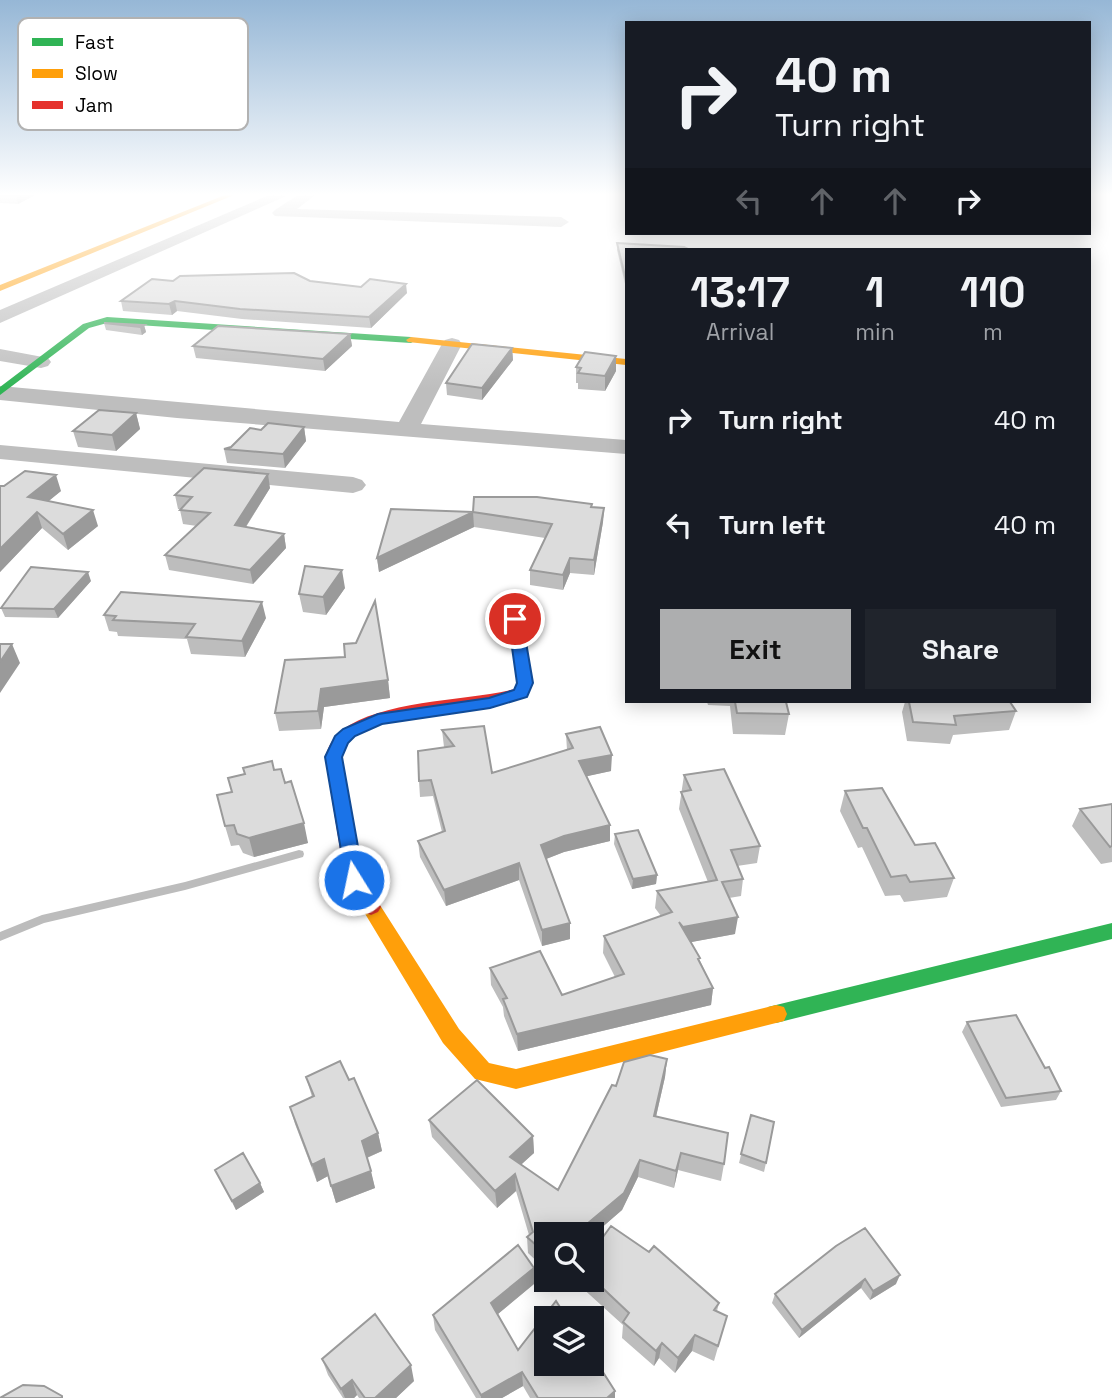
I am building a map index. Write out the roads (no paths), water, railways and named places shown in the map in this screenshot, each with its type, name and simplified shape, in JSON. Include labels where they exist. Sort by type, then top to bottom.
[{"type":"main road","points":[[0,274],[40,258]]},
{"type":"main road","points":[[0,288],[74,258]]},
{"type":"main road","points":[[0,393],[86,326],[107,320],[452,344],[625,362]]},
{"type":"main road","points":[[512,598],[525,683],[521,693],[490,703],[378,719],[349,733],[341,740],[333,757],[354,880],[451,1036],[484,1072],[516,1079],[1112,931]]},
{"type":"street","points":[[0,317],[136,258]]},
{"type":"street","points":[[407,428],[452,344]]},
{"type":"street","points":[[0,355],[41,362]]},
{"type":"street","points":[[0,393],[177,411],[625,447]]},
{"type":"street","points":[[0,453],[353,485]]},
{"type":"waterway","points":[[0,937],[42,919],[185,886],[299,854]]}]
